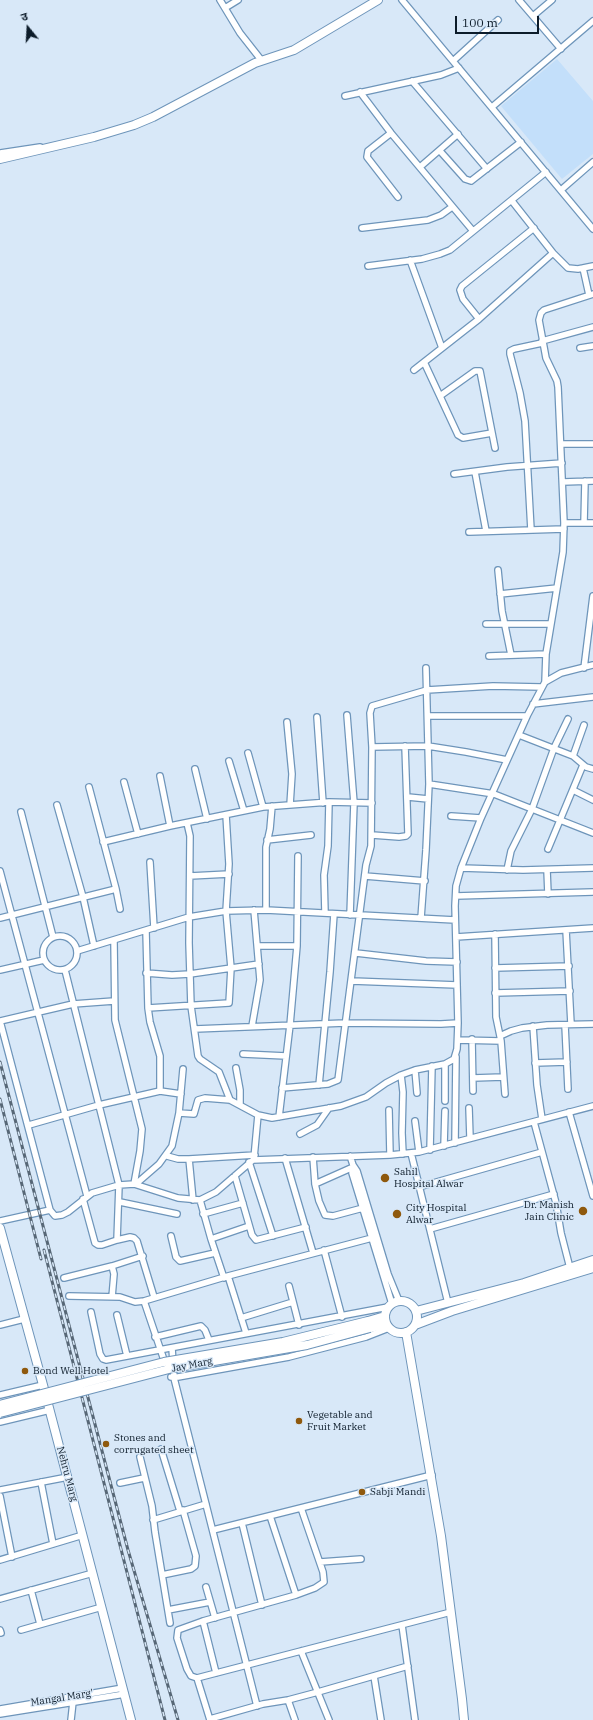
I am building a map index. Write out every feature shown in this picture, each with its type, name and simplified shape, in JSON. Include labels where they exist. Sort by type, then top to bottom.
[{"type":"street","points":[[220,0],[240,33],[262,61]]},
{"type":"street","points":[[225,8],[238,0]]},
{"type":"street","points":[[0,159],[112,132],[153,117],[262,61],[284,55],[294,50],[378,0]]},
{"type":"street","points":[[402,0],[593,229]]},
{"type":"street","points":[[519,0],[561,49]]},
{"type":"street","points":[[533,16],[552,0]]},
{"type":"street","points":[[453,61],[498,20]]},
{"type":"street","points":[[492,107],[593,21]]},
{"type":"street","points":[[345,96],[449,72],[459,68]]},
{"type":"street","points":[[412,81],[487,169]]},
{"type":"street","points":[[360,92],[391,133],[473,231]]},
{"type":"street","points":[[391,133],[368,151],[367,157],[398,197]]},
{"type":"street","points":[[420,168],[458,134]]},
{"type":"street","points":[[440,150],[468,181],[475,180],[521,142]]},
{"type":"street","points":[[0,153],[19,149],[66,144]]},
{"type":"street","points":[[561,190],[593,162]]},
{"type":"street","points":[[368,266],[440,254],[457,245],[546,172]]},
{"type":"street","points":[[512,201],[553,253],[568,268],[593,266]]},
{"type":"street","points":[[362,228],[428,220],[441,215],[452,207]]},
{"type":"street","points":[[479,319],[463,299],[461,294],[462,286],[534,228]]},
{"type":"street","points":[[414,370],[479,319],[553,253]]},
{"type":"street","points":[[410,260],[442,348]]},
{"type":"street","points":[[455,1143],[458,1023],[455,920],[456,896],[461,868],[481,818],[494,794],[527,716],[543,684],[550,624],[563,552],[563,482],[558,387],[555,375],[548,364],[542,342],[539,324],[540,313],[548,308],[591,295],[583,268]]},
{"type":"street","points":[[531,530],[528,464],[522,402],[510,351],[593,327]]},
{"type":"street","points":[[580,348],[593,346]]},
{"type":"street","points":[[424,362],[456,433],[460,437],[466,438],[492,433]]},
{"type":"street","points":[[440,396],[478,370],[481,373],[495,448]]},
{"type":"street","points":[[561,444],[593,444]]},
{"type":"street","points":[[454,474],[528,464],[562,463]]},
{"type":"street","points":[[475,472],[486,531]]},
{"type":"street","points":[[584,523],[585,481]]},
{"type":"street","points":[[563,482],[593,481]]},
{"type":"street","points":[[469,532],[531,530],[593,523]]},
{"type":"street","points":[[498,570],[500,594],[511,655]]},
{"type":"street","points":[[500,594],[557,588]]},
{"type":"street","points":[[584,668],[593,596]]},
{"type":"street","points":[[486,624],[550,624]]},
{"type":"street","points":[[489,656],[546,654]]},
{"type":"street","points":[[282,1088],[334,1083],[338,1080],[365,876],[372,835],[372,747],[370,713],[372,706],[427,690],[543,684],[561,673],[593,665]]},
{"type":"street","points":[[421,918],[429,784],[426,668]]},
{"type":"street","points":[[534,704],[593,696]]},
{"type":"street","points":[[347,715],[354,803],[350,915]]},
{"type":"street","points":[[428,716],[527,716]]},
{"type":"street","points":[[317,717],[326,803],[328,846],[324,875],[325,913]]},
{"type":"street","points":[[507,870],[511,851],[532,809],[554,748],[568,719]]},
{"type":"street","points":[[287,722],[292,774],[290,805]]},
{"type":"street","points":[[573,756],[584,725]]},
{"type":"street","points":[[519,735],[573,756],[583,765],[593,769]]},
{"type":"street","points":[[372,835],[399,837],[406,836],[409,831],[405,746]]},
{"type":"street","points":[[372,747],[428,746],[508,760]]},
{"type":"street","points":[[248,753],[263,807]]},
{"type":"street","points":[[229,761],[244,811]]},
{"type":"street","points":[[548,849],[583,765]]},
{"type":"street","points":[[195,769],[207,818]]},
{"type":"street","points":[[160,776],[170,826]]},
{"type":"street","points":[[124,782],[138,834]]},
{"type":"street","points":[[429,784],[494,794],[593,833]]},
{"type":"street","points":[[89,787],[120,909]]},
{"type":"street","points":[[573,790],[593,800]]},
{"type":"street","points":[[408,797],[428,799]]},
{"type":"street","points":[[103,842],[170,826],[263,807],[326,803],[372,804]]},
{"type":"street","points":[[57,805],[83,897],[94,946]]},
{"type":"street","points":[[266,910],[267,840],[270,829],[272,806]]},
{"type":"street","points":[[21,812],[54,937]]},
{"type":"street","points":[[148,1008],[229,1003],[231,968],[226,911],[229,874],[229,847],[226,815]]},
{"type":"street","points":[[451,816],[481,818]]},
{"type":"street","points":[[187,823],[190,836],[190,974],[198,1056],[219,1072],[230,1100]]},
{"type":"street","points":[[267,840],[311,835]]},
{"type":"street","points":[[279,1117],[290,1025],[297,946],[298,856]]},
{"type":"street","points":[[150,862],[154,928]]},
{"type":"street","points":[[461,868],[507,870],[593,868]]},
{"type":"street","points":[[547,870],[548,894]]},
{"type":"street","points":[[0,871],[66,1114],[95,1243],[102,1245],[117,1240],[134,1238],[139,1244],[154,1298]]},
{"type":"street","points":[[190,876],[229,874]]},
{"type":"street","points":[[365,876],[424,881]]},
{"type":"street","points":[[0,918],[116,889]]},
{"type":"street","points":[[456,896],[593,892]]},
{"type":"street","points":[[252,1026],[260,980],[260,964],[254,910]]},
{"type":"street","points":[[77,951],[190,917],[226,911],[266,910],[455,920]]},
{"type":"street","points":[[319,1085],[334,914]]},
{"type":"street","points":[[456,937],[593,928]]},
{"type":"street","points":[[566,930],[572,1024]]},
{"type":"street","points":[[146,931],[148,1008],[150,1022],[160,1056],[160,1091]]},
{"type":"street","points":[[495,934],[496,1017],[501,1038],[505,1094]]},
{"type":"street","points":[[54,937],[66,937],[73,941],[77,951],[76,962],[70,968],[61,971],[51,968],[44,960],[44,947],[47,942],[54,937]]},
{"type":"street","points":[[114,941],[115,1020],[142,1129],[135,1184]]},
{"type":"street","points":[[258,946],[297,946]]},
{"type":"street","points":[[356,952],[456,962]]},
{"type":"street","points":[[0,970],[44,960]]},
{"type":"street","points":[[146,973],[172,975],[190,974],[260,964]]},
{"type":"street","points":[[495,968],[568,966]]},
{"type":"street","points":[[65,970],[119,1185],[120,1202],[117,1240]]},
{"type":"street","points":[[352,981],[457,985]]},
{"type":"street","points":[[495,993],[570,991]]},
{"type":"street","points":[[114,1001],[73,1004],[0,1021],[50,1210],[55,1216],[62,1215],[74,1208],[85,1197],[100,1190],[119,1185],[135,1184],[178,1198],[200,1200],[211,1196],[235,1176],[252,1159]]},
{"type":"street","points":[[195,1029],[345,1023],[458,1023]]},
{"type":"street","points":[[565,1024],[568,1089]]},
{"type":"street","points":[[458,1040],[501,1038],[511,1030],[533,1026],[593,1024]]},
{"type":"street","points":[[533,1026],[542,1119]]},
{"type":"street","points":[[472,1040],[473,1091]]},
{"type":"street","points":[[243,1054],[286,1056]]},
{"type":"street","points":[[179,1113],[194,1114],[198,1100],[221,1098],[230,1100],[258,1115],[267,1117],[279,1117],[341,1106],[366,1097],[386,1082],[401,1075],[415,1070],[445,1064],[452,1061],[456,1057]]},
{"type":"street","points":[[536,1063],[567,1062]]},
{"type":"street","points":[[445,1064],[445,1101]]},
{"type":"street","points":[[430,1150],[432,1066]]},
{"type":"street","points":[[236,1068],[240,1090],[240,1105]]},
{"type":"street","points":[[135,1184],[156,1168],[167,1156],[175,1139],[181,1094],[182,1069]]},
{"type":"street","points":[[415,1070],[417,1093]]},
{"type":"street","points":[[401,1075],[403,1092],[403,1154]]},
{"type":"street","points":[[473,1078],[503,1077]]},
{"type":"street","points":[[29,1126],[99,1105],[160,1091],[181,1094]]},
{"type":"street","points":[[167,1156],[178,1159],[252,1159],[403,1154],[430,1150],[593,1106]]},
{"type":"street","points":[[300,1134],[317,1125],[329,1108]]},
{"type":"street","points":[[469,1108],[470,1138]]},
{"type":"street","points":[[389,1110],[390,1155]]},
{"type":"street","points":[[444,1146],[445,1112]]},
{"type":"street","points":[[569,1112],[591,1184],[593,1196]]},
{"type":"street","points":[[258,1115],[252,1159],[273,1236]]},
{"type":"street","points":[[415,1121],[419,1152]]},
{"type":"street","points":[[534,1122],[554,1194],[560,1233],[570,1268]]},
{"type":"street","points":[[419,1187],[542,1152]]},
{"type":"street","points":[[411,1153],[448,1303]]},
{"type":"street","points":[[350,1156],[363,1208],[393,1304]]},
{"type":"street","points":[[313,1157],[315,1184],[319,1202],[325,1215],[333,1216],[363,1208]]},
{"type":"street","points":[[285,1158],[313,1253]]},
{"type":"street","points":[[189,1159],[193,1200]]},
{"type":"street","points":[[315,1184],[352,1167]]},
{"type":"street","points":[[174,1378],[289,1357],[366,1337],[386,1323],[393,1304],[390,1279],[357,1171],[352,1167]]},
{"type":"street","points":[[235,1176],[249,1226],[252,1235],[256,1240],[306,1227]]},
{"type":"street","points":[[430,1229],[554,1194]]},
{"type":"street","points":[[200,1200],[215,1252],[226,1277],[246,1333]]},
{"type":"street","points":[[120,1202],[177,1214]]},
{"type":"street","points":[[203,1214],[243,1203]]},
{"type":"street","points":[[0,1221],[50,1210]]},
{"type":"street","points":[[211,1239],[249,1226]]},
{"type":"street","name":"Nehru Marg","points":[[0,1228],[68,1477],[131,1720]]},
{"type":"street","points":[[170,1236],[176,1257],[180,1261],[215,1252]]},
{"type":"street","points":[[69,1296],[112,1297],[124,1298],[135,1302],[144,1301],[226,1277],[372,1238]]},
{"type":"street","points":[[324,1250],[342,1317]]},
{"type":"street","points":[[64,1278],[112,1266],[143,1256]]},
{"type":"street","points":[[386,1323],[393,1331],[401,1333],[406,1332],[415,1325],[593,1260]]},
{"type":"street","points":[[112,1266],[114,1274],[112,1297]]},
{"type":"street","points":[[416,1311],[501,1293],[593,1268]]},
{"type":"street","points":[[289,1286],[299,1325]]},
{"type":"street","points":[[144,1301],[160,1350],[171,1376],[174,1378]]},
{"type":"street","points":[[241,1318],[293,1302]]},
{"type":"street","points":[[90,1312],[101,1357],[106,1360],[246,1333],[342,1317],[393,1304],[409,1303],[416,1311],[417,1318],[415,1325]]},
{"type":"street","points":[[117,1315],[127,1356]]},
{"type":"street","points":[[0,1325],[24,1319]]},
{"type":"street","name":"Jay Marg","points":[[0,1405],[164,1362],[386,1323]]},
{"type":"street","name":"Jay Marg","points":[[0,1413],[174,1368],[292,1348],[369,1325]]},
{"type":"street","points":[[156,1337],[201,1326],[205,1330],[209,1340]]},
{"type":"street","points":[[406,1332],[414,1383],[432,1475],[464,1720]]},
{"type":"street","points":[[172,1348],[174,1378],[235,1613],[257,1706]]},
{"type":"street","points":[[0,1396],[43,1385]]},
{"type":"street","points":[[0,1422],[50,1410]]},
{"type":"street","points":[[161,1449],[196,1556],[195,1566],[191,1569],[162,1575]]},
{"type":"street","points":[[140,1458],[152,1506],[170,1623]]},
{"type":"street","points":[[213,1530],[432,1475]]},
{"type":"street","points":[[0,1490],[68,1477]]},
{"type":"street","points":[[120,1483],[144,1478]]},
{"type":"street","points":[[41,1482],[53,1544]]},
{"type":"street","points":[[0,1496],[12,1557]]},
{"type":"street","points":[[154,1520],[181,1510],[206,1504]]},
{"type":"street","points":[[301,1508],[320,1562],[324,1582],[315,1588],[296,1595],[203,1621],[178,1630],[177,1633],[187,1669],[191,1676],[197,1678],[247,1666],[451,1612]]},
{"type":"street","points":[[270,1516],[296,1595]]},
{"type":"street","points":[[242,1523],[262,1605]]},
{"type":"street","points":[[0,1560],[83,1536]]},
{"type":"street","points":[[320,1562],[361,1559]]},
{"type":"street","points":[[0,1599],[93,1573]]},
{"type":"street","points":[[206,1586],[215,1618]]},
{"type":"street","points":[[31,1590],[40,1624]]},
{"type":"street","points":[[168,1610],[210,1602]]},
{"type":"street","points":[[21,1630],[102,1607]]},
{"type":"street","points":[[203,1621],[216,1673]]},
{"type":"street","points":[[402,1625],[415,1720]]},
{"type":"street","points":[[301,1651],[329,1720]]},
{"type":"street","points":[[197,1678],[210,1720],[257,1706],[318,1692],[408,1666]]},
{"type":"street","points":[[374,1676],[381,1720]]},
{"type":"street","points":[[0,1714],[73,1702],[124,1691]]},
{"type":"street","name":"Mangal Marg'","points":[[0,1709],[124,1691]]},
{"type":"street","points":[[288,1700],[294,1720]]},
{"type":"street","points":[[71,1720],[73,1702]]},
{"type":"shaded area","points":[[557,59],[593,101],[593,154],[562,179],[501,106]]},
{"type":"railway","points":[[0,1062],[128,1550],[178,1720]]},
{"type":"railway","points":[[0,1099],[41,1259]]},
{"type":"railway","points":[[44,1250],[165,1720]]},
{"type":"place","name":"Sahil Hospital Alwar","points":[[385,1178]]},
{"type":"place","name":"Dr. Manish Jain Clinic","points":[[583,1211]]},
{"type":"place","name":"City Hospital Alwar","points":[[397,1214]]},
{"type":"place","name":"Bond Well Hotel","points":[[25,1371]]},
{"type":"place","name":"Vegetable and Fruit Market","points":[[299,1421]]},
{"type":"place","name":"Stones and corrugated sheet","points":[[106,1444]]},
{"type":"place","name":"Sabji Mandi","points":[[362,1492]]}]
